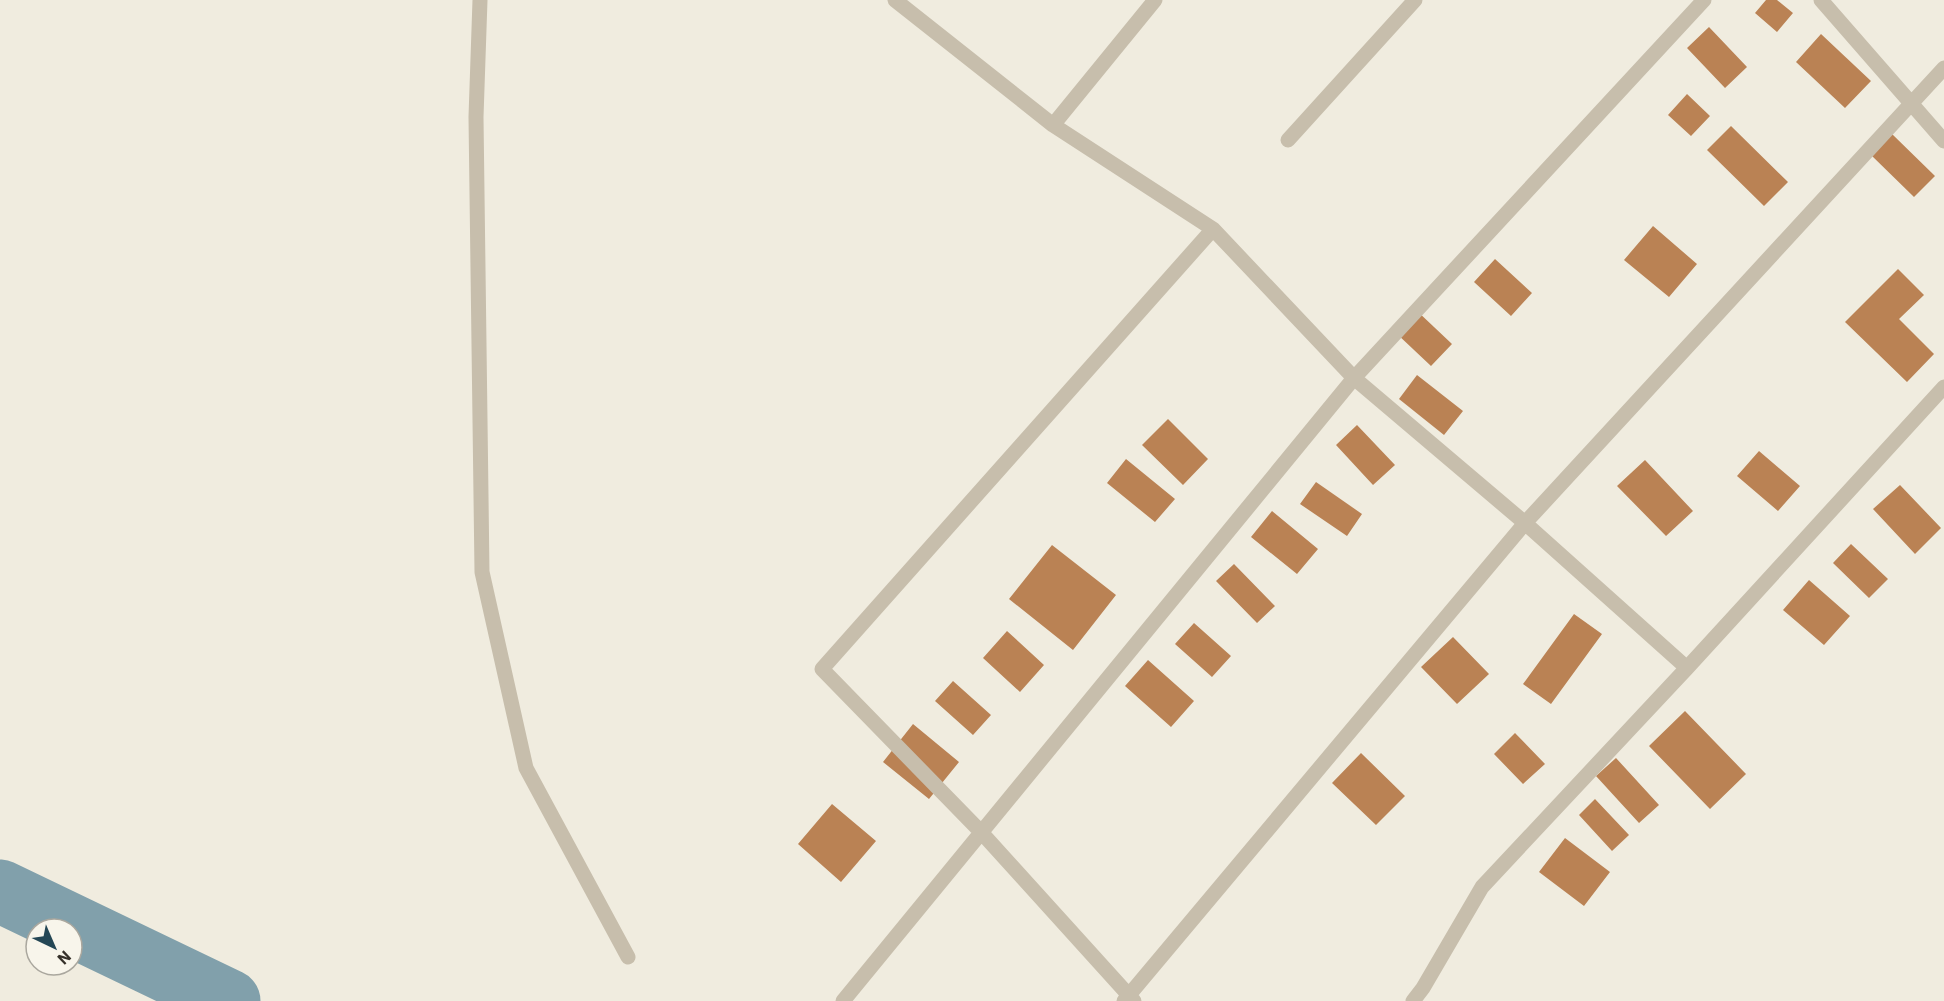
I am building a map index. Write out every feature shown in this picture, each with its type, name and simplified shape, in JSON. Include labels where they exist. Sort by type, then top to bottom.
[{"type":"street","points":[[480,0],[476,117],[482,572],[526,768],[628,957]]},
{"type":"street","points":[[895,0],[1053,125],[1213,229],[1354,378],[1525,523],[1687,668]]},
{"type":"street","points":[[1053,125],[1155,0]]},
{"type":"street","points":[[1288,140],[1415,0]]},
{"type":"street","points":[[843,1001],[1354,378],[1704,0]]},
{"type":"street","points":[[1821,0],[1944,141]]},
{"type":"street","points":[[1213,229],[822,669],[981,832],[1129,999],[1525,523],[1944,68]]},
{"type":"street","points":[[1413,1001],[1423,988],[1482,887],[1687,668],[1944,387]]},
{"type":"building","points":[[1766,0],[1777,0],[1793,13],[1777,32],[1755,13]]},
{"type":"building","points":[[1709,27],[1747,67],[1725,88],[1687,48]]},
{"type":"building","points":[[1821,34],[1871,81],[1845,108],[1796,62]]},
{"type":"building","points":[[1687,94],[1710,116],[1691,136],[1668,115]]},
{"type":"building","points":[[1731,126],[1788,182],[1764,206],[1707,150]]},
{"type":"building","points":[[1892,134],[1935,176],[1914,197],[1871,155]]},
{"type":"building","points":[[1653,226],[1697,264],[1669,297],[1624,260]]},
{"type":"building","points":[[1495,259],[1532,293],[1511,316],[1474,282]]},
{"type":"building","points":[[1898,269],[1924,295],[1899,319],[1934,354],[1907,382],[1845,322]]},
{"type":"building","points":[[1416,310],[1452,344],[1431,366],[1396,333]]},
{"type":"building","points":[[1417,375],[1463,411],[1444,435],[1399,399]]},
{"type":"building","points":[[1168,419],[1208,459],[1183,485],[1142,445]]},
{"type":"building","points":[[1357,425],[1395,465],[1373,485],[1336,445]]},
{"type":"building","points":[[1759,451],[1800,486],[1778,511],[1737,476]]},
{"type":"building","points":[[1126,459],[1175,499],[1155,522],[1107,483]]},
{"type":"building","points":[[1645,460],[1693,511],[1666,536],[1617,486]]},
{"type":"building","points":[[1316,482],[1362,514],[1347,536],[1300,504]]},
{"type":"building","points":[[1900,485],[1941,528],[1915,554],[1873,509]]},
{"type":"building","points":[[1272,511],[1318,549],[1297,574],[1251,537]]},
{"type":"building","points":[[1851,544],[1888,579],[1869,598],[1833,563]]},
{"type":"building","points":[[1052,545],[1116,595],[1073,650],[1009,599]]},
{"type":"building","points":[[1234,564],[1275,606],[1257,623],[1216,581]]},
{"type":"building","points":[[1809,580],[1850,616],[1824,645],[1783,610]]},
{"type":"building","points":[[1574,614],[1602,634],[1551,704],[1523,684]]},
{"type":"building","points":[[1194,623],[1231,656],[1212,677],[1175,644]]},
{"type":"building","points":[[1007,631],[1044,665],[1020,692],[983,658]]},
{"type":"building","points":[[1453,637],[1489,674],[1457,704],[1421,667]]},
{"type":"building","points":[[1148,660],[1194,701],[1171,727],[1125,686]]},
{"type":"building","points":[[953,681],[991,715],[973,735],[935,701]]},
{"type":"building","points":[[1685,711],[1746,774],[1710,809],[1649,746]]},
{"type":"building","points":[[913,724],[959,762],[929,799],[883,762]]},
{"type":"building","points":[[1515,733],[1545,764],[1523,784],[1494,754]]},
{"type":"building","points":[[1361,753],[1405,796],[1376,825],[1332,783]]},
{"type":"building","points":[[1616,758],[1659,805],[1639,823],[1596,776]]},
{"type":"building","points":[[1595,799],[1629,835],[1612,851],[1579,815]]},
{"type":"building","points":[[832,804],[876,841],[841,882],[798,844]]},
{"type":"building","points":[[1565,838],[1610,872],[1584,906],[1539,872]]},
{"type":"waterway","points":[[0,891],[229,1001]]}]
